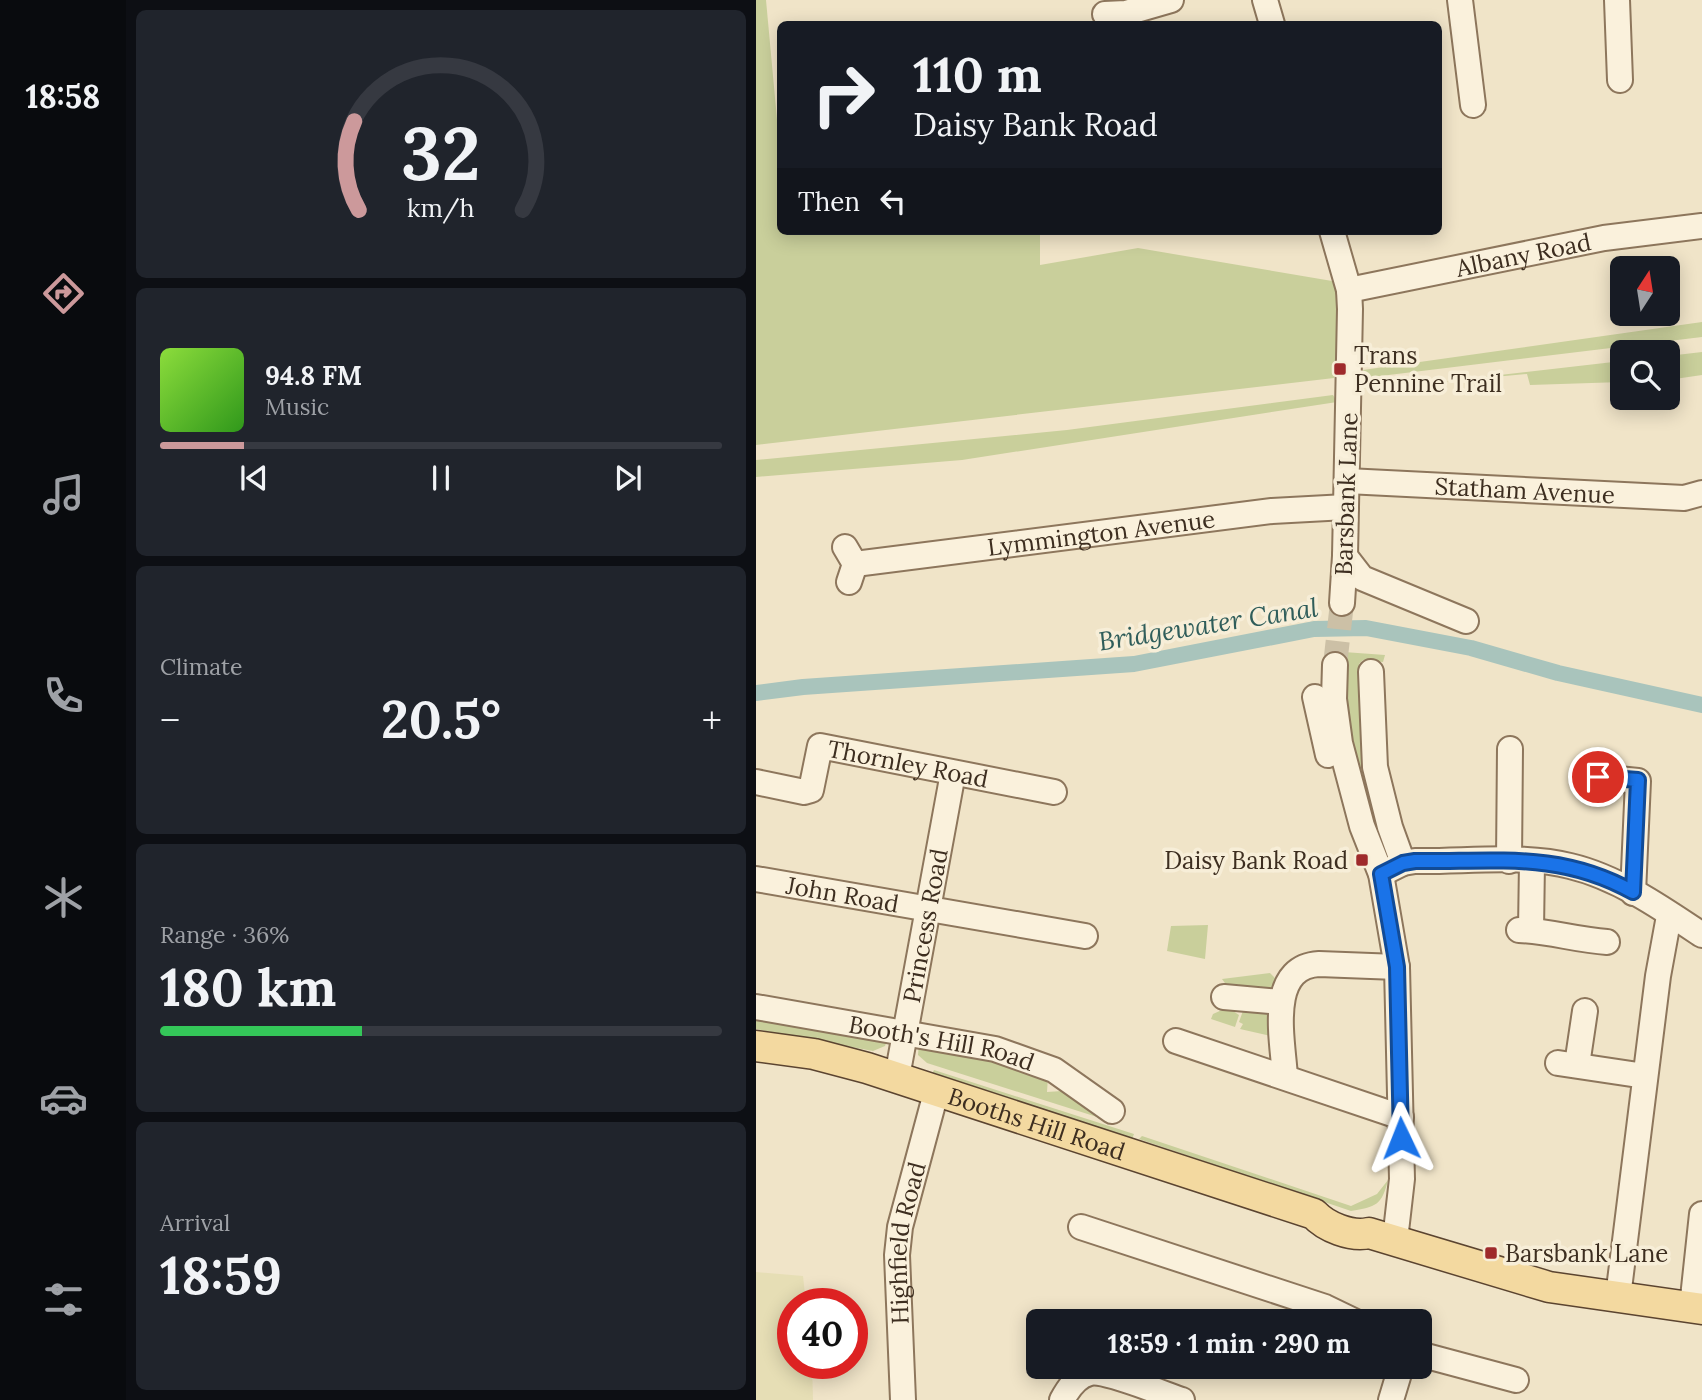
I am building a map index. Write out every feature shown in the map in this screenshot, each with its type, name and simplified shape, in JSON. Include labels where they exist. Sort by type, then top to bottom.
[{"type":"main road","name":"Booths Hill Road","points":[[756,1046],[837,1059],[937,1089],[1314,1214],[1326,1211],[1361,1222],[1382,1237],[1549,1287],[1697,1308]]},
{"type":"street","points":[[1105,13],[1126,13],[1171,0]]},
{"type":"street","points":[[1265,0],[1271,21]]},
{"type":"street","points":[[1460,0],[1473,104]]},
{"type":"street","points":[[1617,0],[1620,80]]},
{"type":"street","name":"Albany Road","points":[[1349,290],[1604,238],[1702,226]]},
{"type":"street","name":"Barsbank Lane","points":[[1333,235],[1349,290],[1347,481],[1342,603]]},
{"type":"street","name":"Statham Avenue","points":[[1347,481],[1684,498],[1702,493]]},
{"type":"street","name":"Lymmington Avenue","points":[[850,564],[1272,511],[1346,507]]},
{"type":"street","points":[[1345,556],[1362,578],[1466,621]]},
{"type":"street","points":[[1335,665],[1334,699],[1340,743],[1362,826],[1381,874],[1397,967],[1402,1192],[1382,1237]]},
{"type":"street","points":[[1370,672],[1375,767],[1390,827],[1403,863]]},
{"type":"street","points":[[1315,697],[1339,800],[1343,809],[1362,826]]},
{"type":"street","name":"Thornley Road","points":[[756,782],[804,792],[811,790],[820,747],[1054,792]]},
{"type":"street","points":[[1510,748],[1525,930],[1551,932],[1574,940],[1607,942]]},
{"type":"street","name":"Princess Road","points":[[897,1077],[953,773]]},
{"type":"street","points":[[1598,777],[1638,780],[1633,892]]},
{"type":"street","points":[[1381,874],[1403,863],[1521,862],[1569,865],[1606,877],[1702,935]]},
{"type":"street","name":"John Road","points":[[756,878],[928,906],[1085,936]]},
{"type":"street","points":[[1618,1297],[1658,975],[1669,916]]},
{"type":"street","points":[[1285,1077],[1280,1002],[1294,972],[1308,964],[1397,967]]},
{"type":"street","points":[[1224,997],[1280,1002]]},
{"type":"street","name":"Booth's Hill Road","points":[[756,1007],[995,1049],[1031,1059],[1054,1070],[1112,1111]]},
{"type":"street","points":[[1585,1011],[1567,1064],[1645,1076]]},
{"type":"street","points":[[1176,1041],[1401,1117]]},
{"type":"street","name":"Highfield Road","points":[[903,1400],[897,1255],[905,1199],[937,1089]]},
{"type":"street","points":[[1697,1308],[1702,1214]]},
{"type":"street","points":[[1081,1227],[1329,1309]]},
{"type":"street","points":[[1432,1357],[1516,1380]]},
{"type":"street","points":[[1062,1400],[1073,1383],[1090,1373],[1105,1375],[1182,1400]]},
{"type":"street","points":[[1391,1400],[1397,1379]]},
{"type":"shaded area","points":[[756,1272],[803,1276],[804,1288],[777,1288],[777,1379],[812,1379],[813,1400],[756,1400]]},
{"type":"green space","points":[[756,0],[766,0],[777,119],[777,235],[1040,235],[1040,265],[1138,248],[1338,282],[1342,374],[1335,375],[1334,378],[756,445]]},
{"type":"green space","points":[[1702,322],[1702,337],[1677,340],[1610,340],[1610,348],[1364,378],[1363,370]]},
{"type":"green space","points":[[1702,352],[1702,375],[1680,378],[1680,355]]},
{"type":"green space","points":[[1610,362],[1610,382],[1530,385],[1527,374],[1430,383]]},
{"type":"green space","points":[[1333,395],[1337,402],[962,460],[756,477],[756,460],[1067,430]]},
{"type":"green space","points":[[1344,652],[1385,655],[1383,662],[1363,660],[1359,664],[1364,752],[1384,838],[1383,846],[1365,799],[1354,751]]},
{"type":"green space","points":[[1208,925],[1205,959],[1167,951],[1171,926]]},
{"type":"green space","points":[[1270,973],[1279,982],[1276,995],[1230,990],[1222,979]]},
{"type":"green space","points":[[1233,1005],[1233,1011],[1239,1015],[1235,1027],[1211,1019],[1213,1014]]},
{"type":"green space","points":[[1244,1008],[1270,1009],[1275,1037],[1240,1029],[1243,1024],[1239,1022]]},
{"type":"green space","points":[[756,1012],[889,1036],[885,1046],[873,1051],[756,1029]]},
{"type":"green space","points":[[919,1042],[1013,1060],[1048,1077],[1047,1092],[1062,1091],[1116,1123],[927,1063],[918,1055]]},
{"type":"green space","points":[[934,1070],[1134,1134],[1132,1139],[932,1074]]},
{"type":"green space","points":[[1142,1136],[1351,1206],[1377,1194],[1388,1180],[1377,1203],[1351,1211],[1139,1139]]},
{"type":"waterway","name":"Bridgewater Canal","points":[[756,693],[803,687],[1134,664],[1314,629],[1366,628],[1471,648],[1558,673],[1702,705]]},
{"type":"tunnel","points":[[1335,665],[1342,603]]},
{"type":"place","name":"Trans Pennine Trail","points":[[1340,369]]},
{"type":"place","name":"Daisy Bank Road","points":[[1362,860]]},
{"type":"place","name":"Barsbank Lane","points":[[1491,1253]]},
{"type":"route","points":[[1401,1138],[1397,967],[1392,924],[1381,874],[1403,863],[1415,861],[1550,863],[1569,865],[1606,877],[1633,892],[1638,780],[1598,777]]}]
